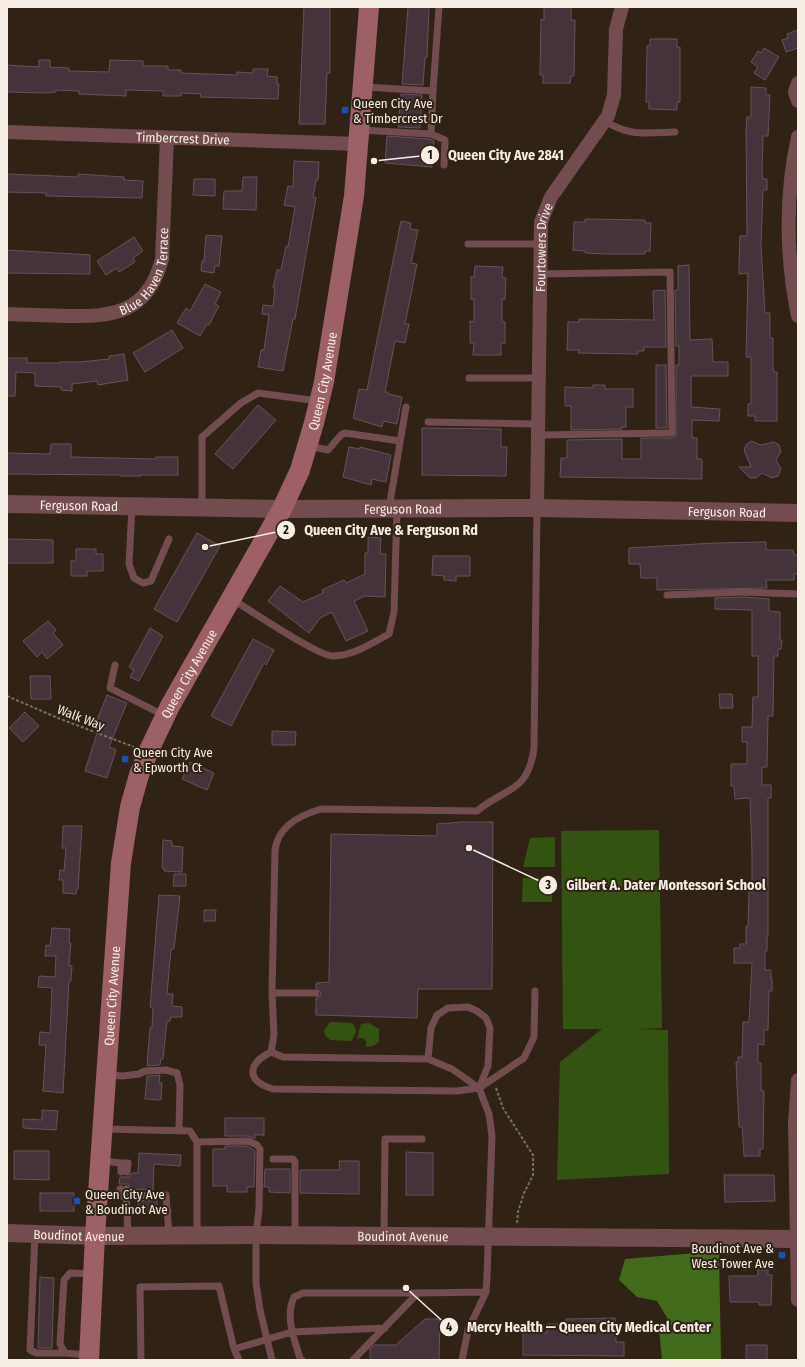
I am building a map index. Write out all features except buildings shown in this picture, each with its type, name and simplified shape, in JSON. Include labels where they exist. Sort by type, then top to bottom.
[{"type":"main road","name":"Queen City Avenue","points":[[89,1358],[95,1236],[106,1074],[123,846],[130,808],[139,775],[165,716],[282,509],[300,470],[319,401],[354,196],[364,87],[369,7]]},
{"type":"street","name":"Fourtowers Drive","points":[[537,508],[539,274],[541,222],[551,198],[605,121],[614,95],[616,29],[622,7]]},
{"type":"street","points":[[798,83],[794,92],[798,101]]},
{"type":"street","name":"Timbercrest Drive","points":[[7,132],[167,138],[360,137]]},
{"type":"street","points":[[798,137],[791,182],[789,215],[792,282],[798,316]]},
{"type":"street","name":"Blue Haven Terrace","points":[[7,314],[90,317],[111,315],[134,305],[143,297],[158,273],[162,259],[167,138]]},
{"type":"street","name":"Ferguson Road","points":[[7,504],[133,505],[282,509],[537,508],[798,513]]},
{"type":"street","points":[[798,1080],[795,1123],[798,1300]]},
{"type":"street","name":"Boudinot Avenue","points":[[7,1233],[95,1236],[295,1235],[797,1239]]},
{"type":"lane","points":[[431,134],[439,7]]},
{"type":"lane","points":[[364,87],[433,91]]},
{"type":"lane","points":[[605,121],[619,130],[628,133],[675,132]]},
{"type":"lane","points":[[360,137],[431,134],[445,140],[444,165]]},
{"type":"lane","points":[[468,244],[540,244]]},
{"type":"lane","points":[[428,422],[538,430],[672,433],[670,272],[539,274]]},
{"type":"lane","points":[[469,378],[538,378]]},
{"type":"lane","points":[[202,507],[202,437],[241,403],[258,393],[319,401]]},
{"type":"lane","points":[[231,599],[314,649],[331,656],[351,653],[389,634],[394,612],[393,508],[400,441],[406,407]]},
{"type":"lane","points":[[307,446],[328,450],[334,442],[345,433],[400,441]]},
{"type":"lane","points":[[133,505],[129,564],[134,578],[143,583],[151,581],[169,539]]},
{"type":"lane","points":[[271,1052],[274,1035],[272,993],[274,850],[276,839],[284,829],[295,819],[321,809],[477,810],[488,802],[512,790],[528,773],[534,748],[537,508]]},
{"type":"lane","points":[[667,596],[744,592],[798,594]]},
{"type":"lane","points":[[115,665],[110,688],[165,716]]},
{"type":"lane","points":[[271,1052],[260,1058],[253,1067],[254,1076],[261,1085],[273,1089],[457,1091],[479,1088],[524,1058],[534,1037],[535,991]]},
{"type":"lane","points":[[272,993],[316,993]]},
{"type":"lane","points":[[428,1059],[430,1028],[437,1015],[448,1008],[468,1007],[477,1011],[486,1018],[490,1028],[488,1066],[479,1088]]},
{"type":"lane","points":[[271,1052],[282,1057],[428,1059],[452,1069],[479,1088],[489,1114],[492,1136],[486,1292],[468,1330],[462,1360]]},
{"type":"lane","points":[[106,1074],[124,1076],[139,1074],[146,1071],[166,1070],[177,1073],[180,1085],[179,1130]]},
{"type":"lane","points":[[102,1128],[190,1131],[197,1142],[197,1235]]},
{"type":"lane","points":[[384,1236],[385,1139],[422,1139]]},
{"type":"lane","points":[[197,1142],[248,1141],[257,1145],[260,1149],[256,1235],[256,1283],[260,1310],[272,1360]]},
{"type":"lane","points":[[273,1159],[293,1159],[294,1162],[295,1235]]},
{"type":"lane","points":[[100,1161],[121,1163],[124,1172]]},
{"type":"lane","points":[[123,1192],[127,1209],[128,1236]]},
{"type":"lane","points":[[98,1195],[123,1192],[166,1195],[169,1235]]},
{"type":"lane","points":[[127,1209],[138,1210]]},
{"type":"lane","points":[[156,1210],[168,1210]]},
{"type":"lane","points":[[35,1234],[30,1350],[36,1354],[64,1353],[89,1358]]},
{"type":"lane","points":[[64,1353],[60,1344],[64,1280],[70,1273],[93,1274]]},
{"type":"lane","points":[[141,1360],[140,1287],[219,1286],[224,1300],[234,1349],[239,1360]]},
{"type":"lane","points":[[302,1360],[300,1358],[292,1332],[290,1306],[294,1297],[303,1293],[486,1292]]},
{"type":"lane","points":[[353,1360],[386,1328],[418,1293]]},
{"type":"lane","points":[[234,1349],[266,1338],[292,1332],[386,1328]]},
{"type":"path","name":"Walk Way","points":[[7,696],[58,718],[148,753]]},
{"type":"path","points":[[496,1087],[503,1108],[533,1155],[533,1175],[520,1205],[517,1224]]},
{"type":"green space","points":[[659,830],[662,1028],[637,1029],[668,1030],[669,1174],[557,1180],[560,1062],[602,1029],[563,1029],[561,831]]},
{"type":"green space","points":[[555,837],[555,867],[523,867],[530,838]]},
{"type":"green space","points":[[523,878],[552,879],[552,902],[522,902]]},
{"type":"green space","points":[[330,1022],[352,1023],[356,1032],[351,1041],[330,1040],[325,1035],[324,1030]]},
{"type":"green space","points":[[369,1023],[379,1029],[379,1041],[374,1046],[366,1047],[366,1041],[362,1038],[357,1039],[361,1024]]},
{"type":"green space","points":[[719,1251],[721,1360],[662,1360],[659,1329],[669,1321],[657,1301],[637,1297],[619,1280],[625,1259]]},
{"type":"place","name":"Queen City Ave & Timbercrest Dr","points":[[345,110]]},
{"type":"place","name":"Queen City Ave 2841","points":[[374,161]]},
{"type":"place","name":"Queen City Ave & Ferguson Rd","points":[[205,547]]},
{"type":"place","name":"Queen City Ave & Epworth Ct","points":[[125,759]]},
{"type":"place","name":"Gilbert A. Dater Montessori School","points":[[469,848]]},
{"type":"place","name":"Queen City Ave & Boudinot Ave","points":[[77,1201]]},
{"type":"place","name":"Boudinot Ave & West Tower Ave","points":[[782,1255]]},
{"type":"place","name":"Mercy Health — Queen City Medical Center","points":[[406,1288]]}]
